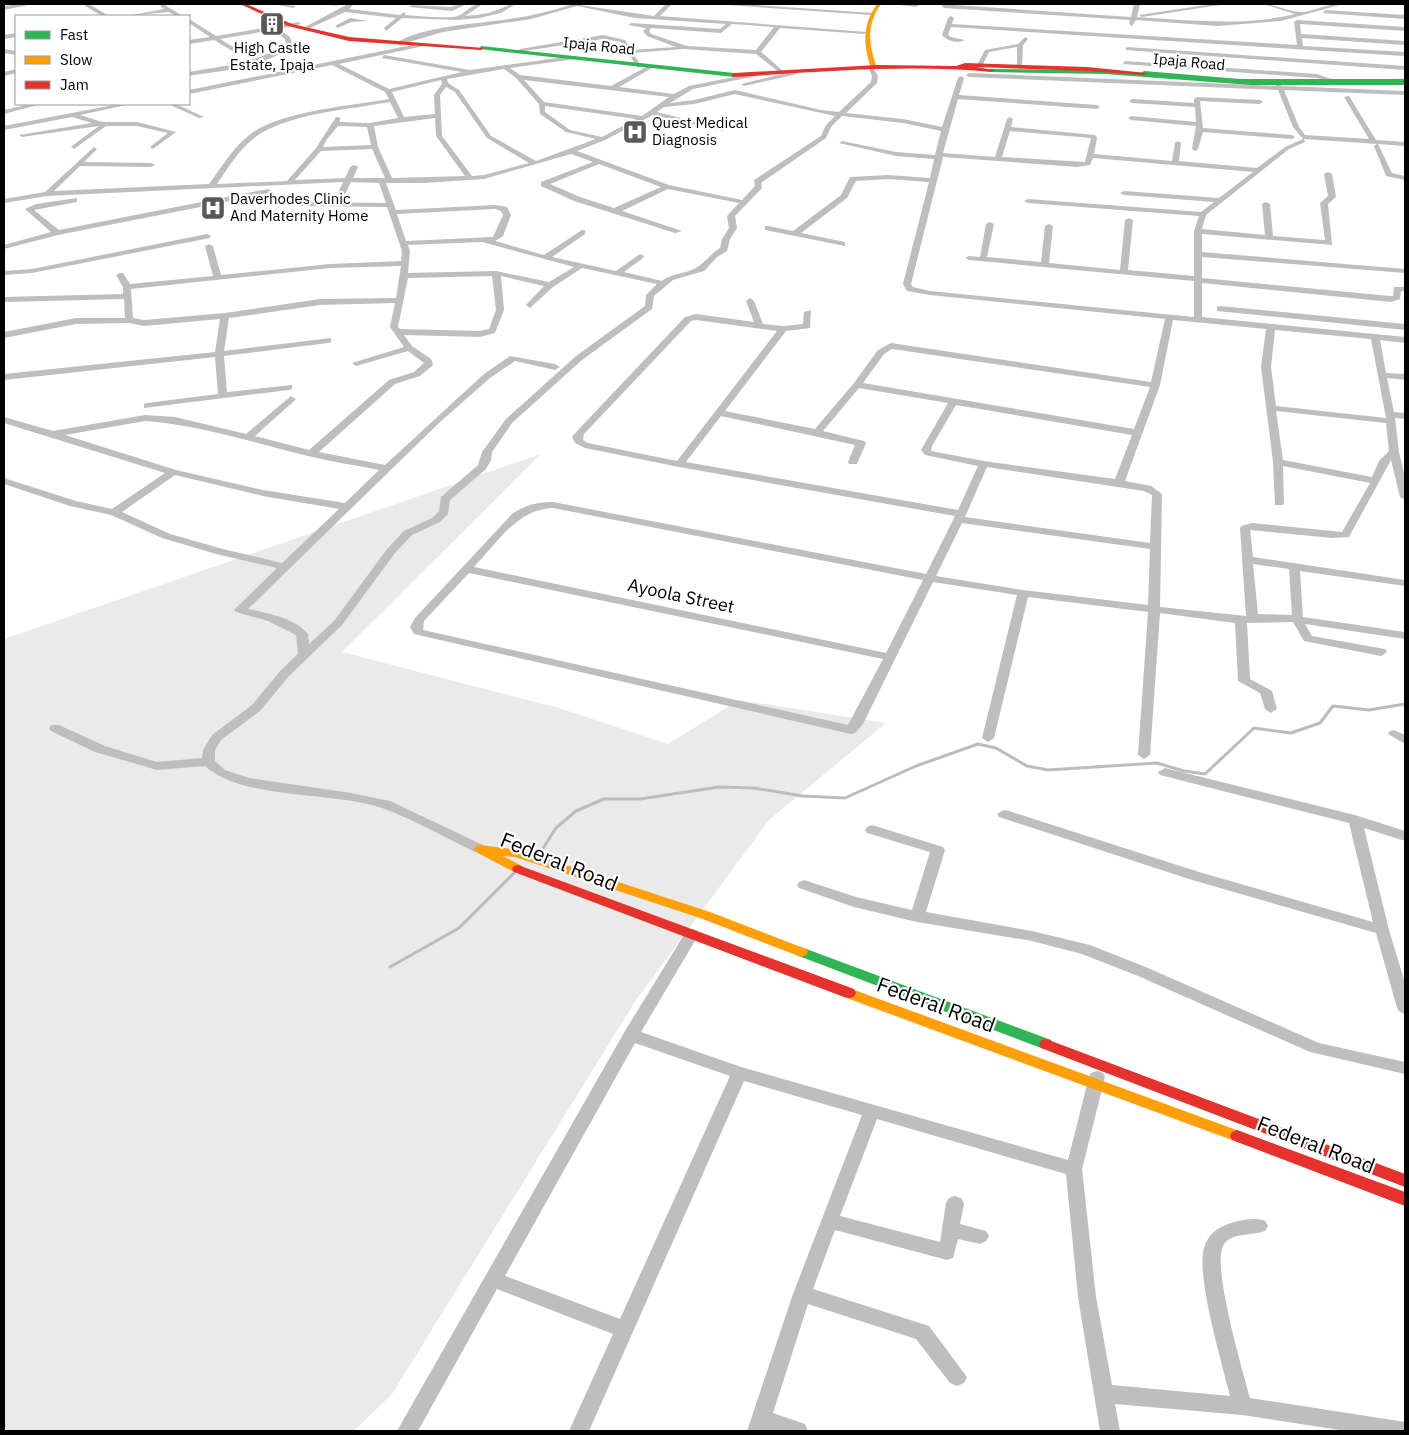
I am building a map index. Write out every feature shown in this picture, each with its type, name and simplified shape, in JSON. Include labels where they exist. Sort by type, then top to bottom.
[{"type":"main road","name":"Ipaja Road","points":[[242,4],[337,37],[520,51],[712,74],[754,75],[875,65]]},
{"type":"main road","name":"Ipaja Road","points":[[254,4],[299,25],[355,36],[422,45],[732,72],[875,65],[1105,72],[1280,86],[1405,82]]},
{"type":"main road","points":[[875,65],[873,32],[889,4]]},
{"type":"main road","points":[[875,8],[864,32],[875,65]]},
{"type":"main road","name":"Ipaja Road","points":[[968,69],[1125,67],[1232,80],[1405,82]]},
{"type":"main road","name":"Federal Road","points":[[480,849],[516,853],[714,919],[1101,1065],[1274,1133],[1405,1181]]},
{"type":"main road","name":"Federal Road","points":[[480,849],[506,865],[1096,1082],[1405,1199]]},
{"type":"street","points":[[4,8],[30,4]]},
{"type":"street","points":[[158,4],[178,15]]},
{"type":"street","points":[[276,4],[295,5]]},
{"type":"street","points":[[326,4],[337,4]]},
{"type":"street","points":[[190,42],[299,25],[344,10],[352,4]]},
{"type":"street","points":[[402,42],[440,26],[480,4]]},
{"type":"street","points":[[344,10],[401,16],[457,17],[492,13],[507,9],[513,4]]},
{"type":"street","points":[[393,23],[440,26],[542,15],[575,4],[655,18],[728,20],[778,26],[864,32]]},
{"type":"street","points":[[655,18],[669,4]]},
{"type":"street","points":[[716,4],[819,11],[875,8]]},
{"type":"street","points":[[824,4],[846,6],[849,4]]},
{"type":"street","points":[[894,4],[916,5]]},
{"type":"street","points":[[942,4],[944,6],[988,6],[1030,12],[1217,24],[1247,23],[1281,18],[1340,4]]},
{"type":"street","points":[[1030,12],[1033,4]]},
{"type":"street","points":[[1072,15],[1075,4]]},
{"type":"street","points":[[1125,67],[1129,36],[1137,4]]},
{"type":"street","points":[[1134,18],[1224,4]]},
{"type":"street","points":[[1266,4],[1298,13]]},
{"type":"street","points":[[87,5],[104,15]]},
{"type":"street","points":[[286,10],[295,5]]},
{"type":"street","points":[[386,29],[415,6],[452,9],[462,5]]},
{"type":"street","points":[[472,9],[492,10],[490,12],[492,13]]},
{"type":"street","points":[[136,15],[169,10]]},
{"type":"street","points":[[712,10],[814,16],[819,11]]},
{"type":"street","points":[[955,10],[945,35],[947,38],[962,40]]},
{"type":"street","points":[[1325,12],[1405,17]]},
{"type":"street","points":[[338,26],[350,20],[375,21],[386,15]]},
{"type":"street","points":[[631,25],[721,31],[728,20]]},
{"type":"street","points":[[190,22],[236,51]]},
{"type":"street","points":[[1300,47],[1297,22],[1405,29]]},
{"type":"street","points":[[1247,23],[1248,30]]},
{"type":"street","points":[[948,24],[1405,54]]},
{"type":"street","points":[[650,26],[646,31],[649,35],[686,48]]},
{"type":"street","points":[[758,52],[778,26]]},
{"type":"street","points":[[190,74],[253,61],[274,54],[290,44],[288,38],[274,28]]},
{"type":"street","points":[[1020,67],[1020,45],[1029,34],[1028,30]]},
{"type":"street","points":[[1300,36],[1405,44]]},
{"type":"street","points":[[520,51],[608,37],[623,41],[638,64]]},
{"type":"street","points":[[190,92],[422,45]]},
{"type":"street","points":[[1020,45],[987,51],[968,69],[956,97],[946,130],[941,156],[932,180],[907,284],[910,289],[930,293],[1198,318],[1405,340]]},
{"type":"street","points":[[629,52],[686,48],[758,52],[780,71]]},
{"type":"street","points":[[1127,49],[1405,68]]},
{"type":"street","points":[[377,55],[472,71]]},
{"type":"street","points":[[388,91],[444,82],[472,71],[573,58]]},
{"type":"street","points":[[333,63],[388,91],[402,118]]},
{"type":"street","points":[[208,762],[209,750],[216,738],[256,708],[304,654],[338,623],[391,551],[408,533],[436,520],[444,512],[445,499],[482,467],[486,460],[487,452],[509,422],[579,358],[649,307],[650,295],[662,284],[679,274],[701,269],[714,255],[724,249],[726,239],[733,228],[732,216],[759,186],[757,182],[824,137],[828,126],[874,82],[875,65]]},
{"type":"street","points":[[505,67],[542,104],[643,118]]},
{"type":"street","points":[[611,89],[650,67]]},
{"type":"street","points":[[803,71],[727,89],[839,114],[903,121],[946,130]]},
{"type":"street","points":[[4,201],[47,194],[348,180],[470,178],[505,172],[572,152],[603,140],[652,114],[674,96],[691,87],[754,75]]},
{"type":"street","points":[[518,78],[674,96]]},
{"type":"street","points":[[444,82],[437,95],[436,116],[439,136],[470,178]]},
{"type":"street","points":[[444,82],[457,91],[489,137],[535,163]]},
{"type":"street","points":[[1304,139],[1296,127],[1280,86],[1405,93]]},
{"type":"street","points":[[665,105],[694,102],[735,92]]},
{"type":"street","points":[[1347,96],[1375,144],[1389,174],[1405,178]]},
{"type":"street","points":[[956,97],[1097,107]]},
{"type":"street","points":[[1195,149],[1199,127],[1197,98],[1260,102]]},
{"type":"street","points":[[211,187],[248,141],[259,131],[294,119],[394,100]]},
{"type":"street","points":[[1132,101],[1196,105]]},
{"type":"street","points":[[542,104],[542,113],[568,131],[603,140]]},
{"type":"street","points":[[4,112],[34,105]]},
{"type":"street","points":[[4,128],[123,105]]},
{"type":"street","points":[[173,105],[202,117]]},
{"type":"street","points":[[289,183],[319,149],[324,138],[336,124],[340,110]]},
{"type":"street","points":[[652,114],[722,130]]},
{"type":"street","points":[[73,115],[104,124]]},
{"type":"street","points":[[336,124],[370,125],[402,118],[436,116]]},
{"type":"street","points":[[1131,118],[1304,139],[1405,144]]},
{"type":"street","points":[[998,159],[1010,119]]},
{"type":"street","points":[[74,147],[104,124]]},
{"type":"street","points":[[22,135],[104,124],[137,124],[173,132],[153,147]]},
{"type":"street","points":[[311,454],[392,382],[417,374],[429,364],[428,360],[409,348],[398,332],[394,322],[404,276],[404,243],[390,208],[385,180],[370,125]]},
{"type":"street","points":[[1287,148],[1296,127]]},
{"type":"street","points":[[842,143],[896,154],[1088,164],[1093,136],[1007,129]]},
{"type":"street","points":[[1198,318],[1198,231],[1203,214],[1287,148],[1304,139]]},
{"type":"street","points":[[1175,162],[1178,143]]},
{"type":"street","points":[[319,149],[375,147]]},
{"type":"street","points":[[47,194],[94,150]]},
{"type":"street","points":[[572,152],[597,163],[646,178],[667,187],[743,202]]},
{"type":"street","points":[[1090,156],[1259,170]]},
{"type":"street","points":[[597,163],[544,184],[577,200],[615,210],[678,231]]},
{"type":"street","points":[[78,164],[151,165]]},
{"type":"street","points":[[342,193],[354,167]]},
{"type":"street","points":[[1198,231],[1329,243],[1324,203],[1332,197],[1328,174]]},
{"type":"street","points":[[794,234],[844,196],[853,179],[888,177],[932,180]]},
{"type":"street","points":[[4,247],[57,233],[301,182]]},
{"type":"street","points":[[615,210],[667,187]]},
{"type":"street","points":[[57,233],[30,209],[114,192]]},
{"type":"street","points":[[1124,193],[1221,200]]},
{"type":"street","points":[[1028,201],[1203,214]]},
{"type":"street","points":[[300,204],[390,208],[504,209],[507,215],[499,236],[495,239],[404,243]]},
{"type":"street","points":[[1266,204],[1269,237]]},
{"type":"street","points":[[1124,272],[1129,220]]},
{"type":"street","points":[[982,259],[990,224]]},
{"type":"street","points":[[1045,265],[1049,226]]},
{"type":"street","points":[[768,228],[842,244]]},
{"type":"street","points":[[545,258],[582,232]]},
{"type":"street","points":[[4,273],[32,272],[207,236]]},
{"type":"street","points":[[480,240],[545,258],[662,284]]},
{"type":"street","points":[[4,256],[14,245]]},
{"type":"street","points":[[209,246],[217,277]]},
{"type":"street","points":[[1197,254],[1405,271]]},
{"type":"street","points":[[618,273],[640,256]]},
{"type":"street","points":[[969,258],[1391,299],[1397,297],[1397,289],[1405,290]]},
{"type":"street","points":[[4,299],[128,291],[217,277],[330,266],[405,263]]},
{"type":"street","points":[[530,305],[550,285],[580,266]]},
{"type":"street","points":[[404,276],[496,273],[550,285]]},
{"type":"street","points":[[398,332],[480,334],[492,331],[500,318],[502,310],[496,273]]},
{"type":"street","points":[[120,275],[128,291],[129,320]]},
{"type":"street","points":[[4,335],[76,321],[129,320],[144,323],[225,316],[320,302],[399,300]]},
{"type":"street","points":[[750,301],[760,326]]},
{"type":"street","points":[[1220,309],[1405,327]]},
{"type":"street","points":[[808,312],[807,326],[783,329],[696,317],[688,319],[577,437],[578,441],[585,445],[679,464],[960,517],[1157,547]]},
{"type":"street","points":[[223,395],[219,353],[225,316]]},
{"type":"street","points":[[1119,483],[1155,385],[1170,316]]},
{"type":"street","points":[[1346,321],[1348,335]]},
{"type":"street","points":[[1271,326],[1266,367],[1278,462],[1279,503]]},
{"type":"street","points":[[679,464],[783,329]]},
{"type":"street","points":[[1375,337],[1390,417],[1394,452],[1402,466],[1405,497]]},
{"type":"street","points":[[4,377],[328,340]]},
{"type":"street","points":[[817,432],[857,385],[885,348],[897,346],[1155,385]]},
{"type":"street","points":[[356,363],[409,348]]},
{"type":"street","points":[[304,654],[302,634],[262,616],[240,610],[385,468],[487,376],[513,358],[555,367]]},
{"type":"street","points":[[37,385],[57,372]]},
{"type":"street","points":[[1382,375],[1405,377]]},
{"type":"street","points":[[857,385],[1138,433]]},
{"type":"street","points":[[147,406],[289,387]]},
{"type":"street","points":[[248,437],[291,399]]},
{"type":"street","points":[[954,402],[926,450],[932,454],[984,464],[1119,483],[1147,488],[1157,494],[1154,610],[1144,755]]},
{"type":"street","points":[[1272,408],[1390,417],[1405,416]]},
{"type":"street","points":[[720,413],[817,432],[861,443],[853,462]]},
{"type":"street","points":[[53,434],[145,418],[175,420],[311,454],[385,468]]},
{"type":"street","points":[[4,420],[82,442],[173,472],[263,493],[347,507]]},
{"type":"street","points":[[82,442],[84,434],[96,426]]},
{"type":"street","points":[[1271,709],[1266,691],[1244,681],[1249,560],[1245,528],[1247,526],[1344,535],[1376,481],[1384,461],[1394,452]]},
{"type":"street","points":[[1278,462],[1376,481]]},
{"type":"street","points":[[984,464],[960,517],[930,578],[889,657],[855,728],[842,730],[418,632],[416,627],[419,620],[516,516],[525,508],[538,505],[553,505],[930,578],[1022,593],[1154,610],[1298,621],[1405,636]]},
{"type":"street","points":[[114,512],[173,472]]},
{"type":"street","points":[[4,481],[74,504],[114,512],[166,536],[220,552],[284,567]]},
{"type":"street","points":[[1249,560],[1405,583]]},
{"type":"street","points":[[1294,566],[1298,621],[1308,639],[1380,652]]},
{"type":"street","name":"Ayoola Street","points":[[467,569],[889,657]]},
{"type":"street","points":[[988,738],[1022,593]]},
{"type":"street","points":[[55,728],[100,748],[157,766],[208,762],[220,772],[246,782],[351,797],[385,804],[480,849]]},
{"type":"street","points":[[1166,772],[1356,820],[1405,836]]},
{"type":"street","points":[[1004,814],[1194,876],[1382,930]]},
{"type":"street","points":[[1356,820],[1382,930],[1405,1008]]},
{"type":"street","points":[[872,830],[938,850],[918,917]]},
{"type":"street","points":[[804,885],[854,902],[918,917],[1032,936],[1085,949],[1316,1048],[1405,1068]]},
{"type":"street","points":[[407,1431],[495,1280],[631,1035],[692,934]]},
{"type":"street","points":[[631,1035],[739,1073],[871,1112],[1074,1168]]},
{"type":"street","points":[[1101,1065],[1074,1168],[1088,1297],[1110,1431]]},
{"type":"street","points":[[579,1431],[739,1073]]},
{"type":"street","points":[[798,1431],[759,1425],[802,1294],[871,1112]]},
{"type":"street","points":[[830,1221],[947,1252],[955,1203]]},
{"type":"street","points":[[1242,1406],[1212,1273],[1213,1247],[1222,1236],[1234,1228],[1259,1226]]},
{"type":"street","points":[[951,1230],[980,1236]]},
{"type":"street","points":[[495,1280],[625,1330]]},
{"type":"street","points":[[802,1294],[922,1332],[957,1377]]},
{"type":"street","points":[[1105,1394],[1242,1406],[1405,1431]]},
{"type":"shaded area","points":[[541,454],[342,652],[562,709],[668,744],[739,700],[886,723],[769,820],[636,1000],[392,1394],[354,1431],[4,1431],[4,639]]},
{"type":"waterway","points":[[536,855],[542,850],[556,828],[576,811],[604,799],[640,799],[719,787],[754,788],[802,796],[845,798],[916,766],[978,744],[996,748],[1027,766],[1048,770],[1157,763],[1184,771],[1205,774],[1254,728],[1291,733],[1320,723],[1333,706],[1369,710],[1405,704]]},
{"type":"waterway","points":[[390,967],[459,928],[514,873]]},
{"type":"traffic: fast","points":[[481,48],[734,75]]},
{"type":"traffic: fast","points":[[991,70],[1105,72],[1251,83],[1405,83]]},
{"type":"traffic: fast","points":[[1144,73],[1240,81],[1405,81]]},
{"type":"traffic: fast","points":[[801,952],[1046,1044]]},
{"type":"traffic: slow","points":[[873,65],[868,49],[867,33],[870,19],[879,4]]},
{"type":"traffic: slow","points":[[518,869],[480,849],[516,853],[705,915],[801,952]]},
{"type":"traffic: slow","points":[[849,993],[1237,1136]]},
{"type":"traffic: jam","points":[[242,4],[290,25],[349,39],[481,48]]},
{"type":"traffic: jam","points":[[991,70],[958,67],[965,65],[1144,73]]},
{"type":"traffic: jam","points":[[734,75],[877,67],[959,68]]},
{"type":"traffic: jam","points":[[518,869],[849,993]]},
{"type":"traffic: jam","points":[[1046,1044],[1405,1181]]},
{"type":"traffic: jam","points":[[1237,1136],[1405,1199]]},
{"type":"place","name":"High Castle Estate, Ipaja","points":[[272,24]]},
{"type":"place","name":"Quest Medical Diagnosis","points":[[635,132]]},
{"type":"place","name":"Daverhodes Clinic And Maternity Home","points":[[213,208]]}]
